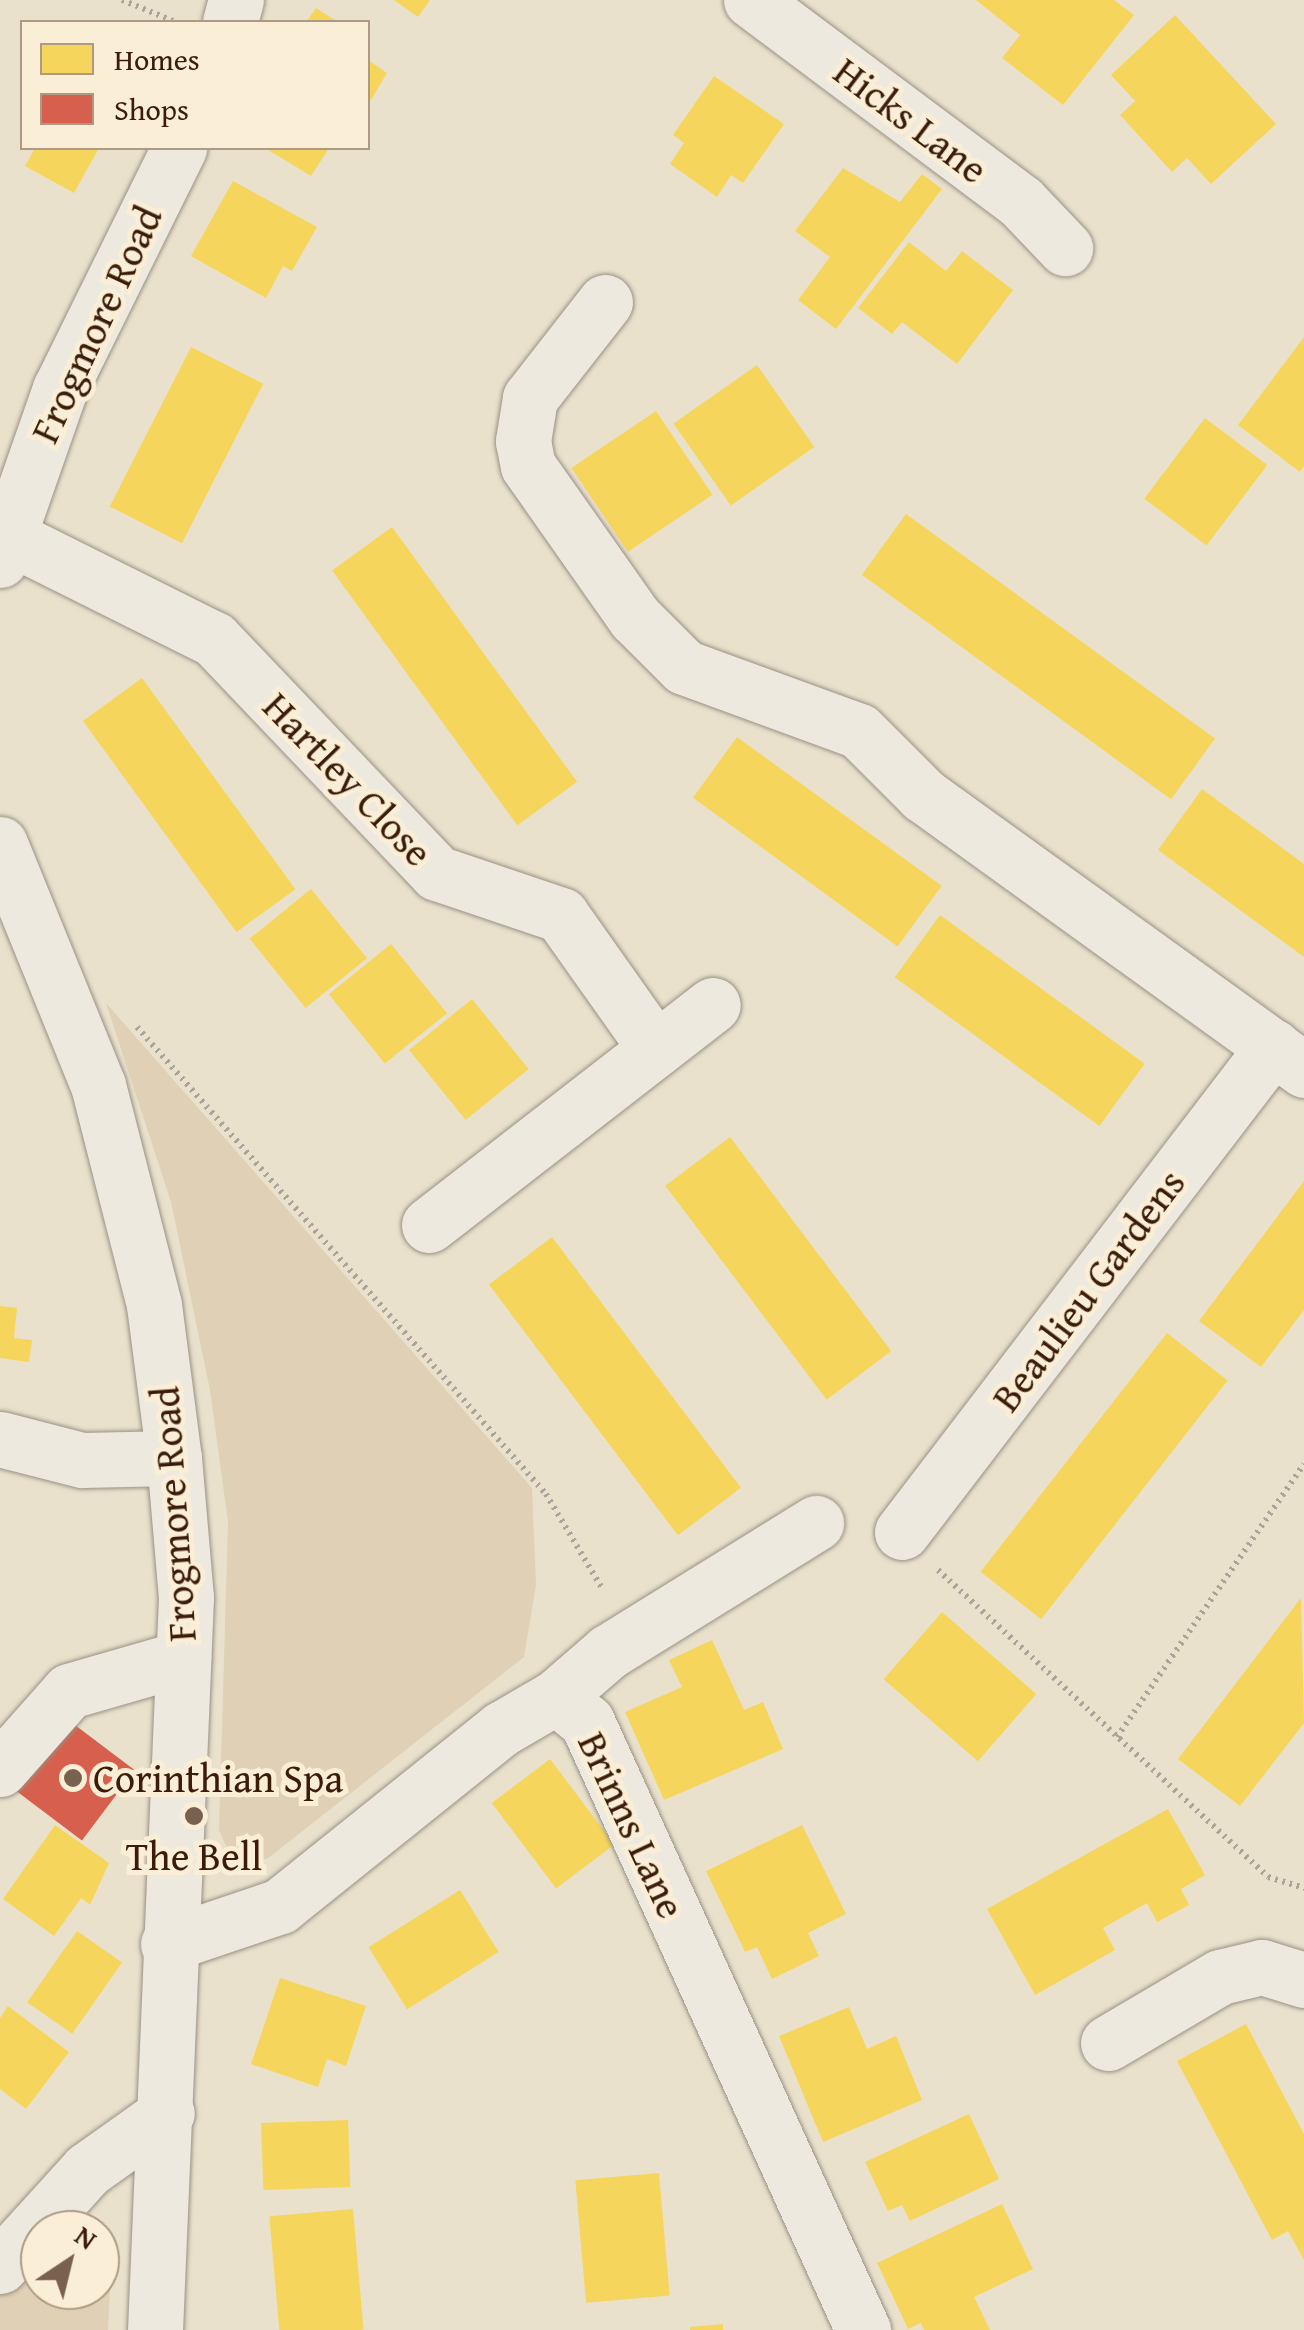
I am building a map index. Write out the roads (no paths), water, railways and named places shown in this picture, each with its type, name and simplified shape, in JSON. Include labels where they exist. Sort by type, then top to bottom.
[{"type":"street","name":"Hicks Lane","points":[[751,0],[1022,202],[1065,248]]},
{"type":"street","name":"Frogmore Road","points":[[3,548],[60,389],[178,150]]},
{"type":"street","name":"Beaulieu Gardens","points":[[605,302],[530,398],[523,441],[528,466],[635,618],[684,668],[859,731],[923,796],[1288,1058],[902,1532]]},
{"type":"street","name":"Hartley Close","points":[[3,548],[214,640],[438,873],[561,915],[656,1049]]},
{"type":"street","name":"Frogmore Road","points":[[0,844],[98,1085],[154,1305],[174,1458],[186,1597],[168,1944],[167,2113],[155,2330]]},
{"type":"street","points":[[429,1224],[714,1004]]},
{"type":"street","points":[[0,1439],[82,1460],[174,1458]]},
{"type":"street","points":[[556,1697],[631,1638],[816,1523]]},
{"type":"street","points":[[0,1769],[69,1691],[183,1658]]},
{"type":"street","name":"Brinns Lane","points":[[168,1944],[280,1906],[500,1729],[556,1697],[587,1722],[863,2330]]},
{"type":"street","points":[[1108,2043],[1220,1977],[1262,1966],[1304,1980]]},
{"type":"street","points":[[0,2266],[87,2170],[167,2113]]},
{"type":"place","name":"Corinthian Spa","points":[[73,1778]]},
{"type":"place","name":"The Bell","points":[[194,1816]]}]
